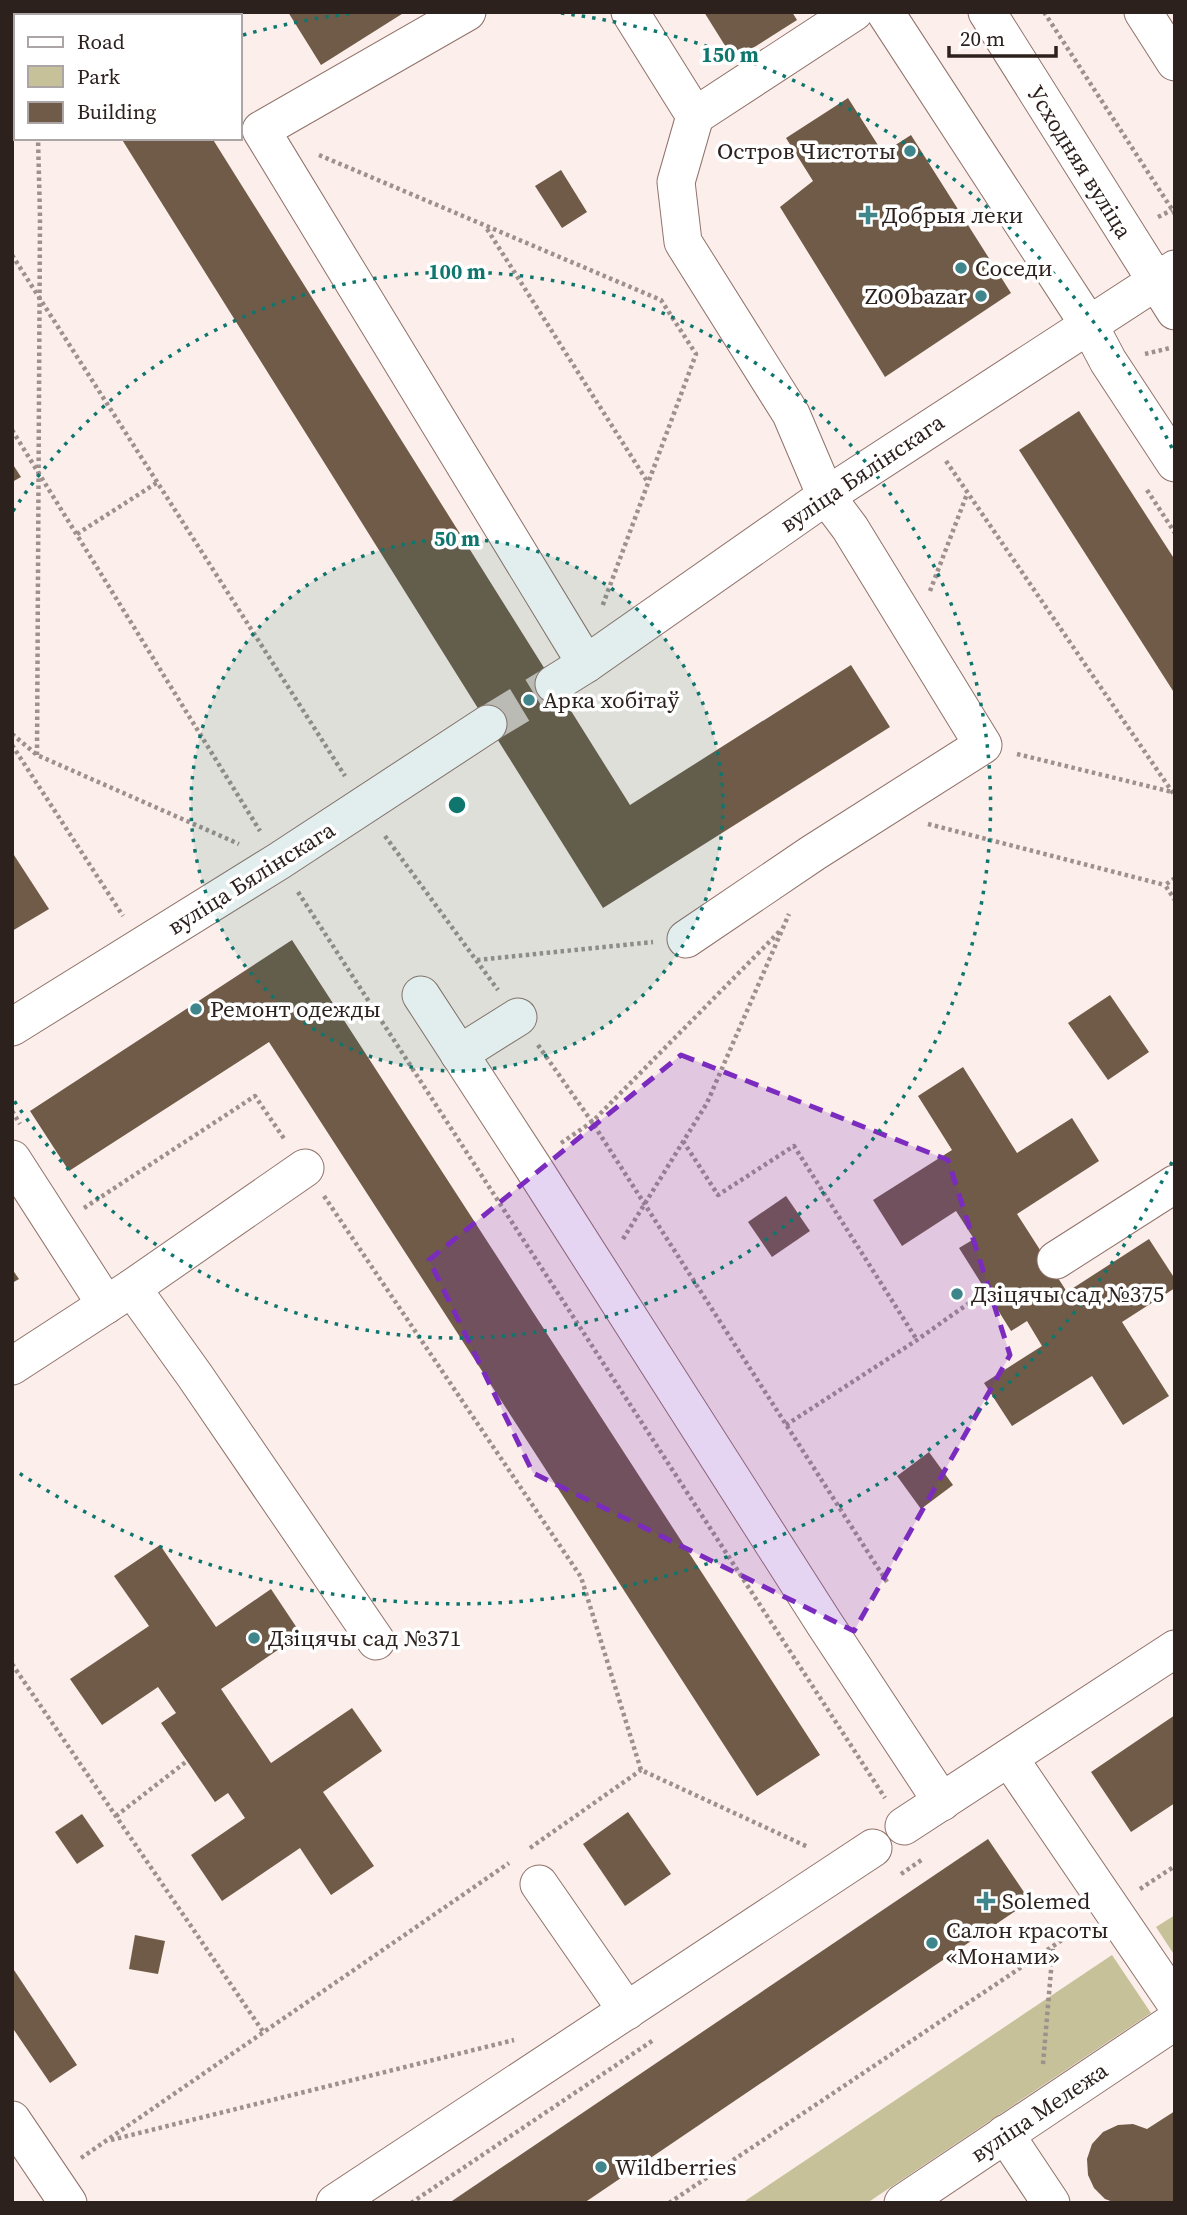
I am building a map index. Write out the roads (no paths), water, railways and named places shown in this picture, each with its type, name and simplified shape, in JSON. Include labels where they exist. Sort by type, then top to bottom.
[{"type":"street","points":[[467,12],[261,130],[586,664]]},
{"type":"street","points":[[630,12],[695,116]]},
{"type":"street","points":[[686,939],[983,745],[850,527],[826,496],[791,414],[683,242],[676,182],[695,116],[854,12]]},
{"type":"street","points":[[885,12],[1089,325],[1108,361],[1175,463]]},
{"type":"street","name":"Усходняя вуліца","points":[[987,12],[1165,275],[1175,311]]},
{"type":"street","points":[[1143,12],[1175,62]]},
{"type":"street","name":"вуліца Бялінскага","points":[[554,684],[826,496],[1165,275]]},
{"type":"street","name":"вуліца Бялінскага","points":[[12,1027],[279,862],[488,724]]},
{"type":"street","points":[[421,995],[942,1802]]},
{"type":"street","points":[[459,1054],[518,1017]]},
{"type":"street","points":[[19,1147],[119,1296],[195,1376],[376,1641]]},
{"type":"street","points":[[12,1366],[305,1168]]},
{"type":"street","points":[[1056,1260],[1175,1184]]},
{"type":"street","points":[[904,1826],[1175,1649]]},
{"type":"street","points":[[1009,1758],[1175,2002]]},
{"type":"street","points":[[335,2203],[860,1856]]},
{"type":"street","points":[[527,1871],[626,2011]]},
{"type":"street","name":"вуліца Мележа","points":[[902,2203],[1175,2021]]},
{"type":"street","points":[[12,2120],[60,2190]]},
{"type":"street","points":[[1005,2134],[1051,2203]]},
{"type":"tunnel","points":[[488,724],[554,684]]},
{"type":"place","name":"Остров Чистоты","points":[[910,151]]},
{"type":"place","name":"Добрыя леки","points":[[868,215]]},
{"type":"place","name":"Соседи","points":[[961,268]]},
{"type":"place","name":"ZOObazar","points":[[981,296]]},
{"type":"place","name":"Арка хобітаў","points":[[529,700]]},
{"type":"place","name":"Ремонт одежды","points":[[196,1009]]},
{"type":"place","name":"Дзіцячы сад №375","points":[[957,1294]]},
{"type":"place","name":"Дзіцячы сад №371","points":[[254,1638]]},
{"type":"place","name":"Solemed","points":[[986,1901]]},
{"type":"place","name":"Салон красоты «Монами»","points":[[932,1943]]},
{"type":"place","name":"Wildberries","points":[[601,2167]]}]
